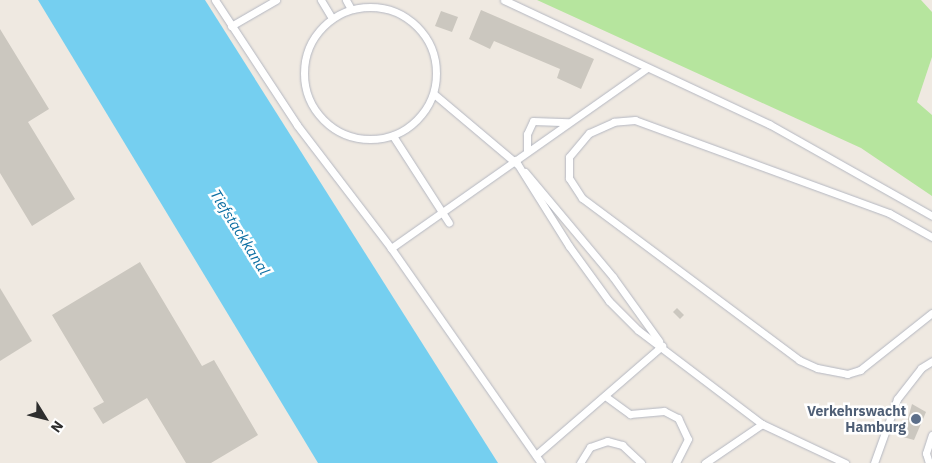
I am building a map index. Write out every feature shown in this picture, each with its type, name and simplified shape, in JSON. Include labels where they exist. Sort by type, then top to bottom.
[{"type":"lane","points":[[215,0],[297,125],[391,248],[541,463]]},
{"type":"lane","points":[[231,26],[276,0]]},
{"type":"lane","points":[[321,0],[332,18]]},
{"type":"lane","points":[[346,0],[352,9]]},
{"type":"lane","points":[[504,0],[769,124],[932,216]]},
{"type":"lane","points":[[352,9],[392,10],[425,34],[437,73],[434,94],[418,120],[392,136],[374,140],[337,131],[311,104],[305,85],[306,57],[318,31],[332,18],[352,9]]},
{"type":"lane","points":[[391,248],[647,68]]},
{"type":"lane","points":[[434,94],[514,160],[613,277],[662,346]]},
{"type":"lane","points":[[932,237],[889,213],[635,120],[614,122],[588,133],[569,157],[569,178],[582,198],[799,360],[817,368],[846,374],[860,370],[932,313]]},
{"type":"lane","points":[[527,151],[527,134],[533,121],[568,122]]},
{"type":"lane","points":[[392,136],[449,223]]},
{"type":"lane","points":[[514,160],[609,301],[662,346],[762,424],[845,463]]},
{"type":"lane","points":[[536,456],[662,346]]},
{"type":"lane","points":[[874,463],[897,399],[921,368],[932,362]]},
{"type":"lane","points":[[605,396],[630,414],[664,411],[678,418],[688,440],[676,463]]},
{"type":"lane","points":[[705,463],[762,424]]},
{"type":"lane","points":[[929,463],[926,453],[932,435]]},
{"type":"lane","points":[[580,463],[590,447],[607,441],[622,445],[641,463]]},
{"type":"lane","points":[[709,463],[715,463]]},
{"type":"green space","points":[[537,0],[921,0],[932,12],[932,57],[917,102],[932,115],[932,196],[861,148]]},
{"type":"water","name":"Tiefstackkanal","points":[[38,0],[205,0],[498,463],[318,463]]},
{"type":"building","points":[[481,10],[594,59],[581,89],[557,78],[560,69],[494,41],[490,49],[469,39]]},
{"type":"building","points":[[441,11],[458,17],[452,32],[435,26]]},
{"type":"building","points":[[0,29],[49,109],[28,122],[75,199],[32,226],[0,173]]},
{"type":"building","points":[[140,262],[202,366],[214,360],[258,435],[211,463],[186,463],[147,398],[103,424],[93,408],[104,402],[52,315]]},
{"type":"building","points":[[0,288],[32,341],[0,361]]},
{"type":"building","points":[[677,308],[684,315],[680,319],[673,312]]},
{"type":"building","name":"Verkehrswacht Hamburg","points":[[912,404],[926,412],[914,440],[903,437]]},
{"type":"place","name":"Verkehrswacht Hamburg","points":[[916,419]]}]
